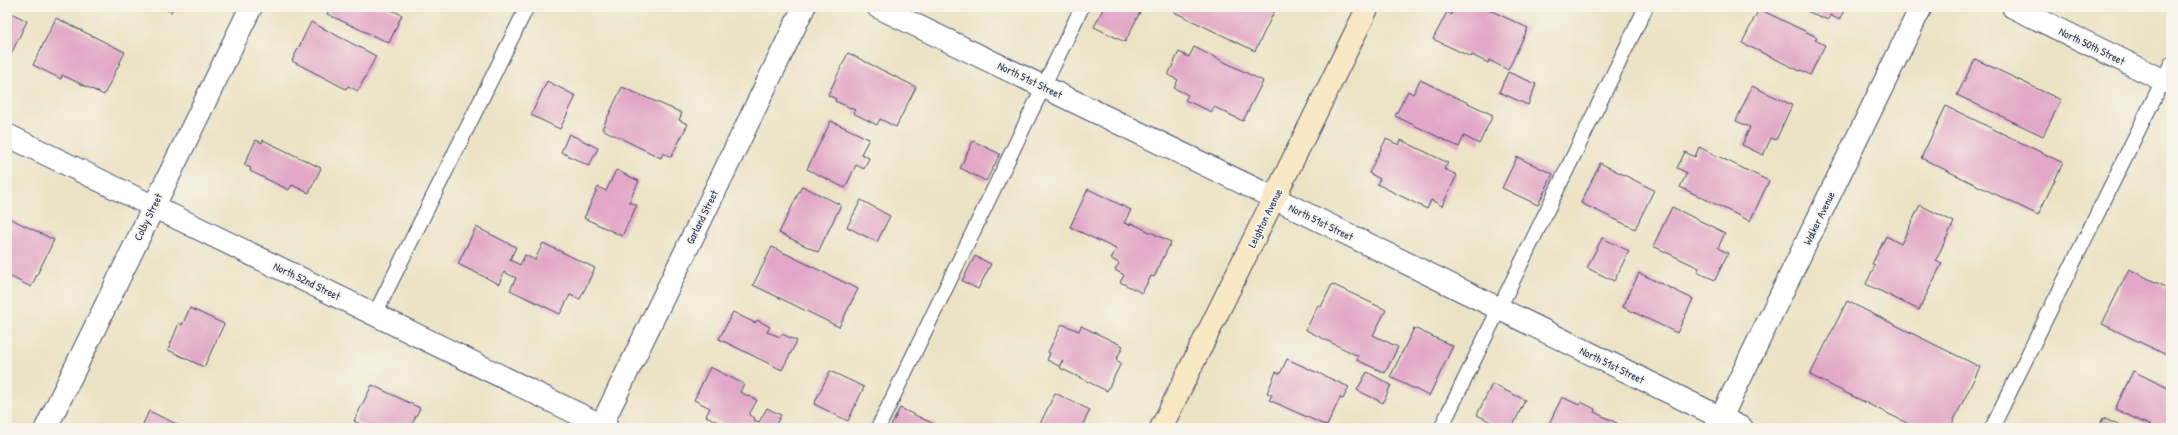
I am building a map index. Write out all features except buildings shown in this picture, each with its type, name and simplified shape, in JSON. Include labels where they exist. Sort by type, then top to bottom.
[{"type":"street","name":"Colby Street","points":[[46,428],[251,7]]},
{"type":"street","name":"Garland Street","points":[[603,427],[804,7]]},
{"type":"street","name":"North 51st Street","points":[[878,7],[1274,198],[1500,310],[1718,423],[1742,428]]},
{"type":"street","name":"Leighton Avenue","points":[[1161,428],[1368,7]]},
{"type":"street","name":"Walker Avenue","points":[[1718,423],[1921,7]]},
{"type":"street","name":"North 50th Street","points":[[2013,7],[2168,77]]},
{"type":"street","name":"North 52nd Street","points":[[7,135],[603,427]]},
{"type":"lane","points":[[375,314],[527,7]]},
{"type":"lane","points":[[878,428],[1082,7]]},
{"type":"lane","points":[[1441,428],[1500,310],[1646,7]]},
{"type":"lane","points":[[1992,428],[2168,77]]}]
